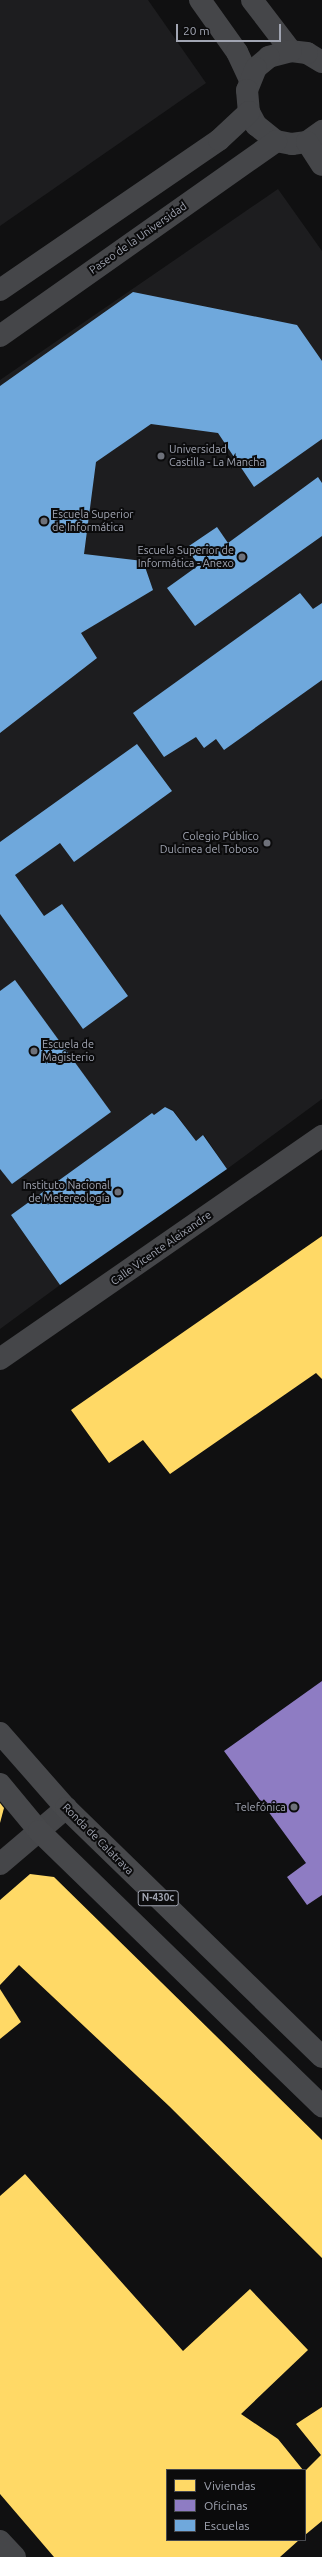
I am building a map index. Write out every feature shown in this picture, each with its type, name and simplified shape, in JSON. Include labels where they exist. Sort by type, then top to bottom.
[{"type":"highway","name":"Ronda de Calatrava","points":[[0,1733],[66,1808],[322,2057]]},
{"type":"highway","name":"N-430c","points":[[0,1784],[38,1831],[322,2106]]},
{"type":"street","points":[[200,0],[237,52],[250,80]]},
{"type":"street","points":[[252,0],[290,51]]},
{"type":"street","points":[[322,62],[307,53],[290,51],[269,58],[256,68],[247,90],[249,112],[256,125],[276,141],[292,144],[314,136],[322,165]]},
{"type":"street","points":[[0,290],[219,140],[249,112]]},
{"type":"street","name":"Paseo de la Universidad","points":[[0,336],[276,141]]},
{"type":"street","name":"Calle Vicente Aleixandre","points":[[0,1359],[322,1136]]},
{"type":"street","points":[[0,1864],[66,1808]]},
{"type":"street","points":[[0,2541],[15,2557]]},
{"type":"shaded area","points":[[0,0],[148,0],[206,83],[0,226]]},
{"type":"shaded area","points":[[278,189],[322,251],[322,1099],[227,1169],[204,1135],[196,1141],[173,1110],[165,1107],[154,1115],[152,1113],[11,1215],[60,1285],[0,1329],[0,380]]},
{"type":"building: Viviendas","points":[[322,1236],[322,1379],[316,1373],[170,1474],[143,1440],[109,1463],[71,1410]]},
{"type":"building: Viviendas","points":[[0,1803],[4,1808],[0,1823]]},
{"type":"building: Viviendas","points":[[30,1874],[54,1877],[322,2140],[322,2258],[169,2106],[19,1965],[0,1985],[0,1900]]},
{"type":"building: Viviendas","points":[[0,1989],[21,2022],[0,2039]]},
{"type":"building: Viviendas","points":[[25,2174],[183,2351],[250,2289],[308,2350],[241,2414],[278,2439],[302,2469],[166,2469],[166,2541],[298,2541],[280,2557],[54,2557],[0,2494],[0,2196]]},
{"type":"building: Viviendas","points":[[322,2407],[322,2521],[306,2534],[306,2470],[321,2455],[296,2424]]},
{"type":"building: Oficinas","name":"Telefónica","points":[[322,1681],[322,1895],[307,1905],[287,1877],[306,1863],[224,1751]]},
{"type":"building: Escuelas","name":"Escuela Superior de Informática","points":[[133,292],[297,325],[322,361],[322,439],[254,487],[218,433],[151,424],[96,462],[84,554],[143,561],[153,590],[81,633],[97,658],[0,733],[0,386]]},
{"type":"building: Escuelas","name":"Escuela Superior de Informática - Anexo","points":[[318,477],[322,483],[322,536],[195,626],[167,588],[199,565],[186,548],[217,527],[228,543]]},
{"type":"building: Escuelas","points":[[300,593],[313,609],[322,603],[322,680],[224,750],[216,739],[204,748],[196,737],[164,757],[133,713]]},
{"type":"building: Escuelas","points":[[137,744],[172,791],[74,862],[60,843],[15,875],[44,916],[62,904],[128,996],[83,1029],[0,914],[0,842]]},
{"type":"building: Escuelas","name":"Escuela de Magisterio","points":[[15,980],[111,1112],[12,1184],[0,1169],[0,991]]},
{"type":"building: Escuelas","name":"Instituto Nacional de Metereología","points":[[165,1107],[173,1111],[196,1141],[203,1135],[227,1169],[60,1285],[11,1215],[152,1113],[154,1115]]},
{"type":"place","name":"Universidad Castilla - La Mancha","points":[[161,456]]},
{"type":"place","name":"Escuela Superior de Informática","points":[[44,521]]},
{"type":"place","name":"Escuela Superior de Informática - Anexo","points":[[242,557]]},
{"type":"place","name":"Colegio Público Dulcinea del Toboso","points":[[267,843]]},
{"type":"place","name":"Escuela de Magisterio","points":[[34,1051]]},
{"type":"place","name":"Instituto Nacional de Metereología","points":[[118,1192]]},
{"type":"place","name":"Telefónica","points":[[294,1807]]}]
